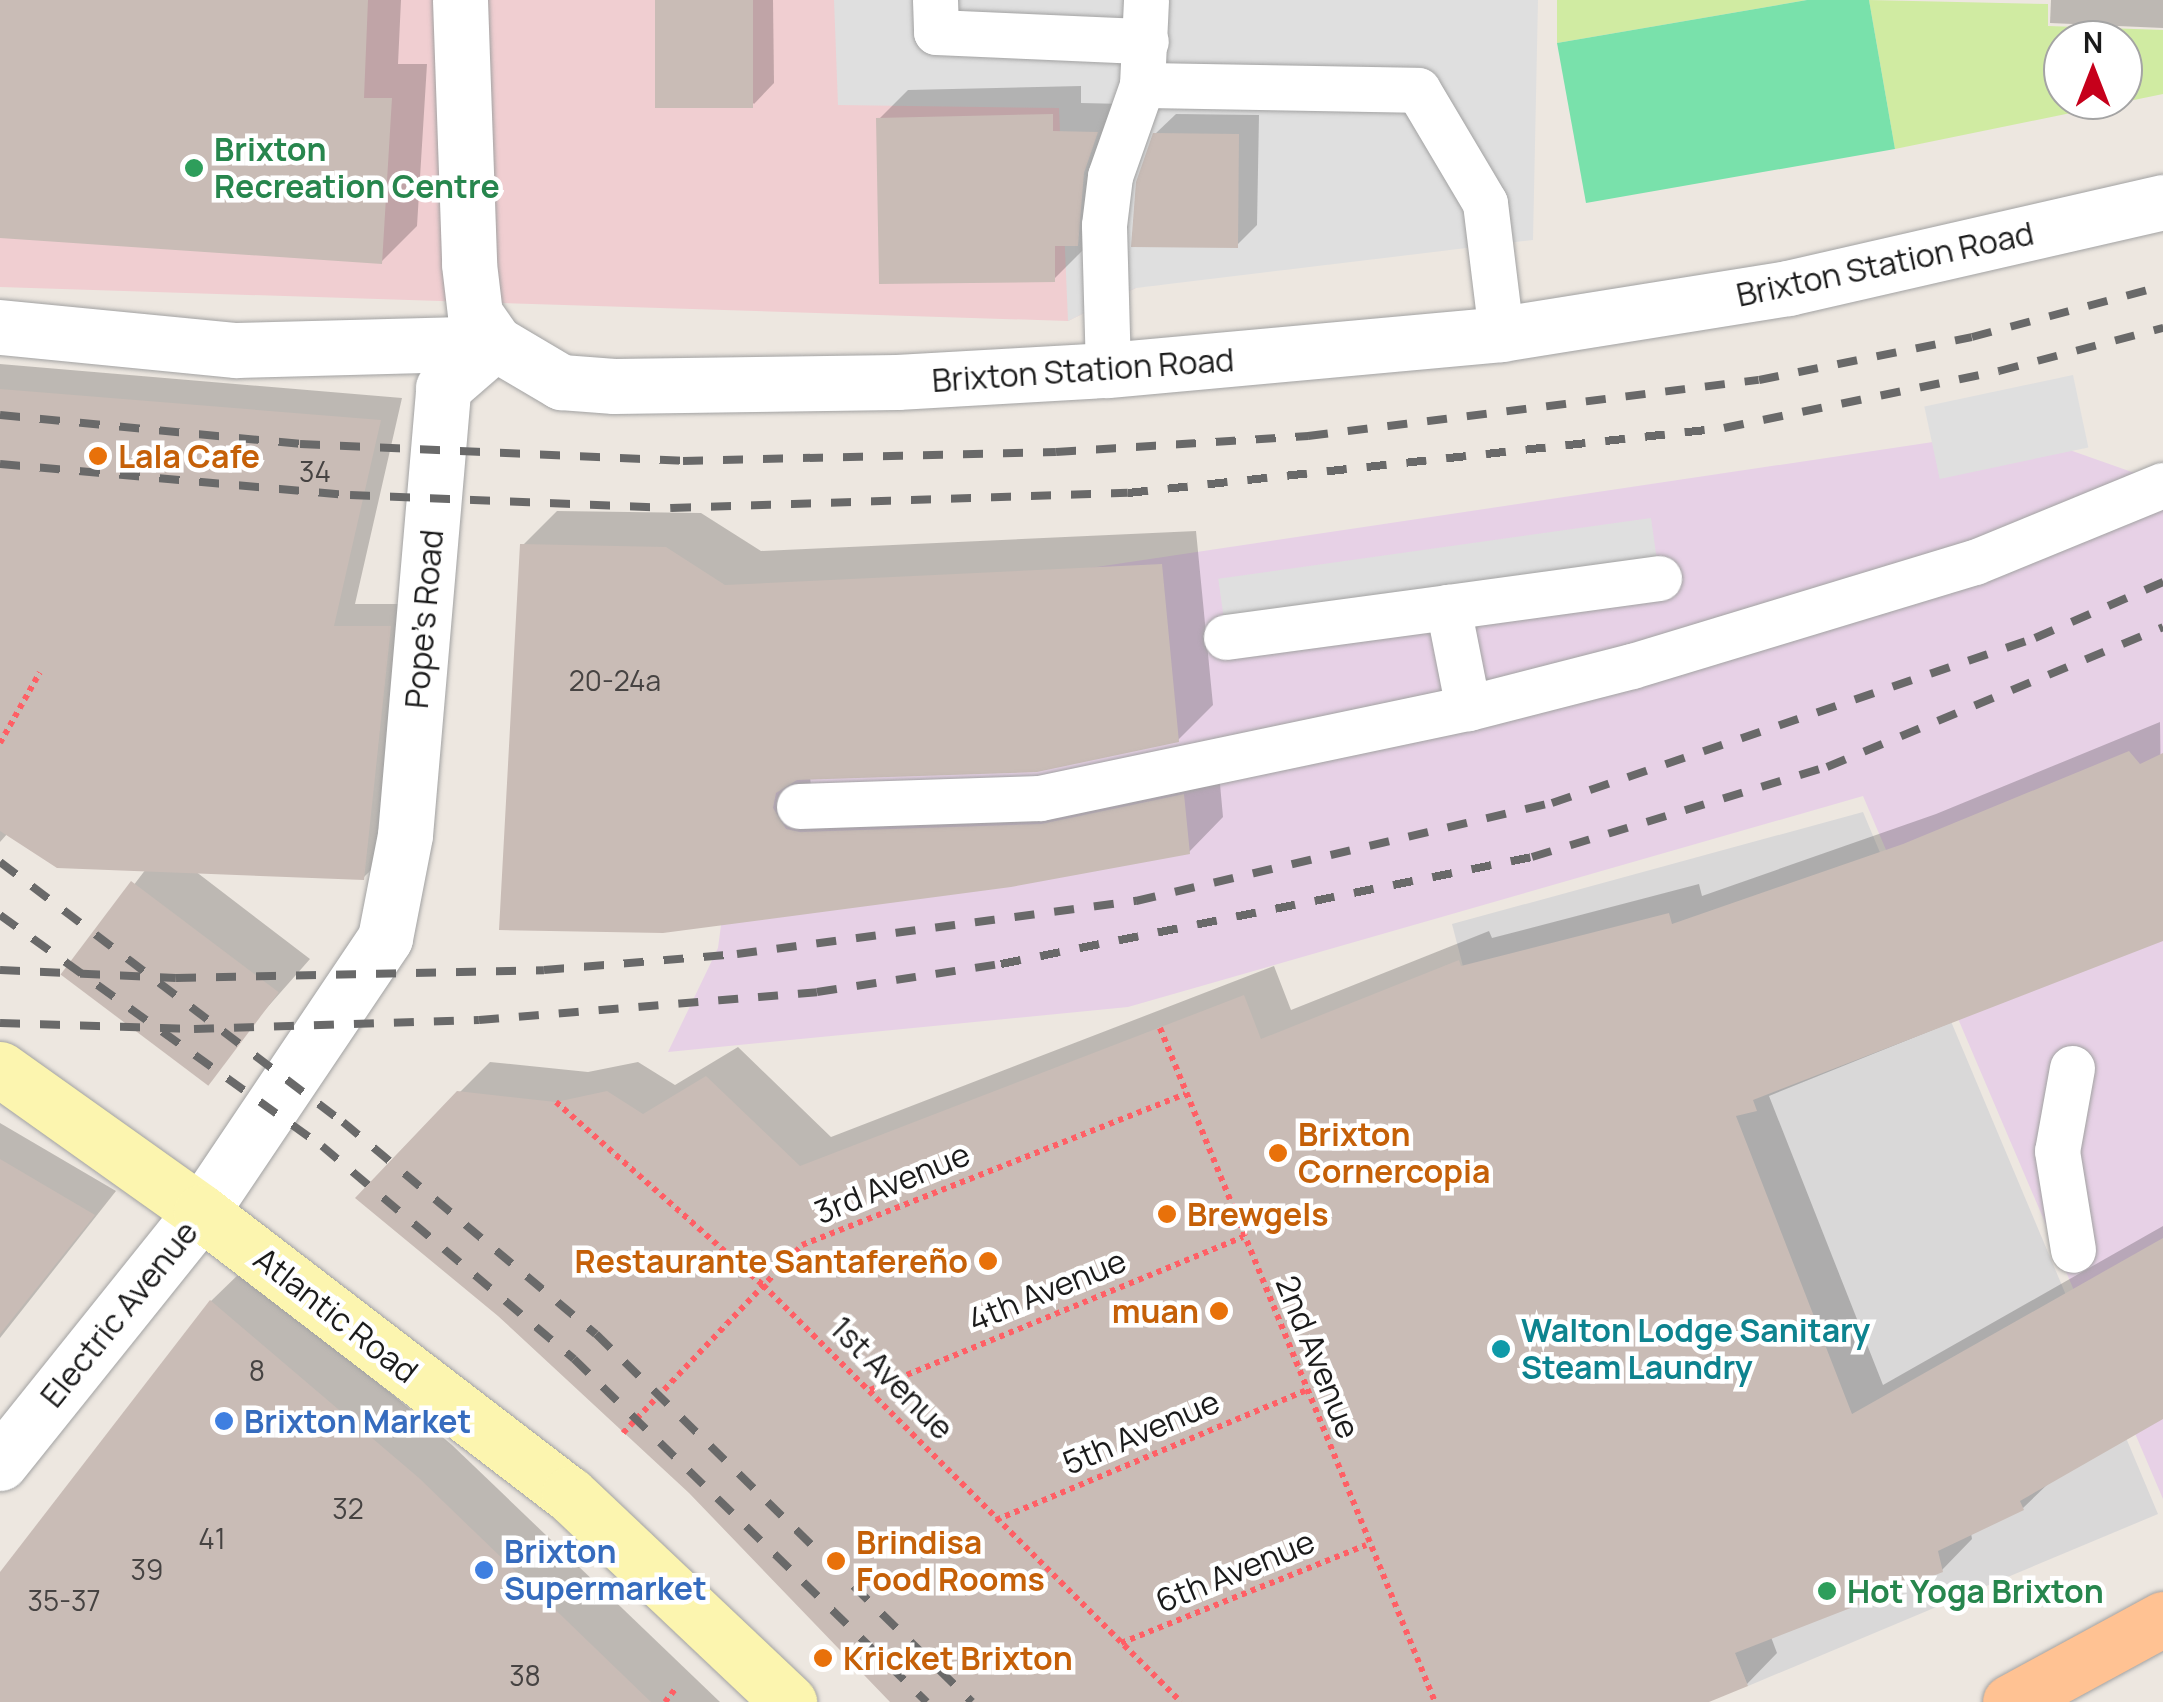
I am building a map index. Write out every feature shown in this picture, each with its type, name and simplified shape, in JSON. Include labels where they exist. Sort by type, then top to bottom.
[{"type":"main road","name":"Atlantic Road","points":[[0,1069],[201,1212],[569,1494],[788,1702]]},
{"type":"main road","points":[[2010,1702],[2080,1685],[2163,1620]]},
{"type":"street","points":[[460,0],[468,264],[475,314],[495,343]]},
{"type":"street","name":"Brixton Station Road","points":[[495,343],[560,382],[614,386],[897,382],[1108,370],[1501,334],[1788,288],[2163,202]]},
{"type":"street","points":[[0,327],[236,350],[495,343]]},
{"type":"street","name":"Pope's Road","points":[[201,1212],[385,938],[405,835],[442,388],[495,343]]},
{"type":"street","name":"Electric Avenue","points":[[0,1463],[201,1212]]},
{"type":"lane","points":[[935,0],[936,32],[1146,20],[1142,85],[1110,176],[1104,226],[1108,370]]},
{"type":"lane","points":[[1142,85],[1418,90],[1486,203],[1501,334]]},
{"type":"lane","points":[[799,806],[1040,798],[1468,708],[1632,666],[1975,562],[2163,485]]},
{"type":"lane","points":[[1226,637],[1659,578]]},
{"type":"lane","points":[[1448,607],[1468,708]]},
{"type":"lane","points":[[2072,1068],[2057,1151],[2073,1250]]},
{"type":"path","points":[[0,743],[40,672]]},
{"type":"path","name":"2nd Avenue","points":[[1160,1028],[1366,1545],[1435,1702]]},
{"type":"path","name":"3rd Avenue","points":[[622,1433],[802,1245],[1185,1094]]},
{"type":"path","name":"1st Avenue","points":[[556,1102],[763,1285],[1181,1702]]},
{"type":"path","name":"4th Avenue","points":[[870,1390],[1243,1237]]},
{"type":"path","name":"5th Avenue","points":[[996,1520],[1305,1391]]},
{"type":"path","name":"6th Avenue","points":[[1121,1643],[1366,1545]]},
{"type":"shaded area","points":[[0,0],[1139,0],[1136,288],[1068,321],[0,287]]},
{"type":"shaded area","points":[[834,0],[1538,0],[1533,240],[1136,288],[1068,321],[1059,108],[838,105]]},
{"type":"shaded area","points":[[2073,375],[2088,447],[1940,479],[1924,407]]},
{"type":"shaded area","points":[[2013,430],[2163,483],[2163,1499],[1863,796],[1128,1007],[668,1052],[718,948],[762,617]]},
{"type":"shaded area","points":[[1651,518],[1659,578],[1227,639],[1218,579]]},
{"type":"shaded area","points":[[1863,812],[2158,1514],[1748,1686],[1467,982],[1452,924]]},
{"type":"green space","points":[[1557,0],[1807,0],[1557,43]]},
{"type":"green space","points":[[1807,0],[1869,0],[1895,149],[1586,203],[1557,43]]},
{"type":"green space","points":[[1869,0],[2048,4],[2048,20],[2043,20],[2043,119],[1895,149]]},
{"type":"green space","points":[[2143,29],[2163,30],[2163,94],[2143,98]]},
{"type":"building","name":"Brixton Recreation Centre","points":[[0,0],[368,0],[364,98],[392,98],[382,264],[0,238]]},
{"type":"building","points":[[655,0],[753,0],[753,108],[655,108]]},
{"type":"building","points":[[1053,114],[1053,131],[1098,132],[1084,173],[1078,246],[1055,246],[1055,282],[879,284],[876,118]]},
{"type":"building","points":[[1153,133],[1239,134],[1238,248],[1131,247],[1136,182]]},
{"type":"building","points":[[0,389],[381,420],[334,626],[391,626],[364,880],[57,868],[0,831]]},
{"type":"building","points":[[520,544],[666,547],[725,585],[1162,564],[1179,742],[1037,772],[797,780],[776,793],[773,808],[786,829],[800,832],[1041,824],[1184,794],[1190,854],[1011,887],[663,933],[499,930]]},
{"type":"building","points":[[2129,751],[2140,764],[2163,753],[2163,941],[1753,1100],[1757,1111],[1736,1116],[1852,1414],[2163,1238],[2163,1419],[2020,1501],[2024,1510],[1938,1551],[1943,1572],[1735,1653],[1748,1686],[1709,1702],[890,1702],[689,1493],[498,1316],[355,1198],[457,1091],[556,1102],[607,1091],[643,1114],[706,1076],[800,1166],[1244,995],[1261,1039],[1459,960],[1461,966],[1669,913],[1672,924],[1903,844]]},
{"type":"building","points":[[131,881],[279,992],[208,1086],[61,974]]},
{"type":"building","points":[[0,1159],[95,1215],[0,1334]]},
{"type":"building","name":"Brixton Market","points":[[210,1300],[419,1478],[651,1702],[0,1702],[0,1572]]},
{"type":"railway","points":[[0,415],[300,444],[683,461],[1056,452],[1308,436],[1759,380],[1972,337],[2163,286]]},
{"type":"railway","points":[[0,464],[350,495],[671,508],[1128,493],[1724,428],[1999,371],[2163,328]]},
{"type":"railway","points":[[0,970],[176,978],[544,970],[737,954],[1136,901],[1552,803],[2035,638],[2163,582]]},
{"type":"railway","points":[[0,1023],[194,1029],[479,1020],[817,992],[1001,964],[1532,857],[1827,767],[2163,627]]},
{"type":"railway","points":[[0,862],[343,1122],[596,1334],[972,1702]]},
{"type":"railway","points":[[0,915],[322,1146],[574,1359],[927,1702]]},
{"type":"place","name":"Brixton Recreation Centre","points":[[194,168]]},
{"type":"place","name":"Lala Cafe","points":[[98,456]]},
{"type":"place","name":"Brixton Cornercopia","points":[[1278,1153]]},
{"type":"place","name":"Brewgels","points":[[1167,1214]]},
{"type":"place","name":"Restaurante Santafereño","points":[[988,1261]]},
{"type":"place","name":"muan","points":[[1219,1311]]},
{"type":"place","name":"Walton Lodge Sanitary Steam Laundry","points":[[1501,1349]]},
{"type":"place","name":"Brixton Market","points":[[224,1421]]},
{"type":"place","name":"Brindisa Food Rooms","points":[[836,1561]]},
{"type":"place","name":"Brixton Supermarket","points":[[484,1570]]},
{"type":"place","name":"Hot Yoga Brixton","points":[[1827,1591]]},
{"type":"place","name":"Kricket Brixton","points":[[823,1658]]}]
